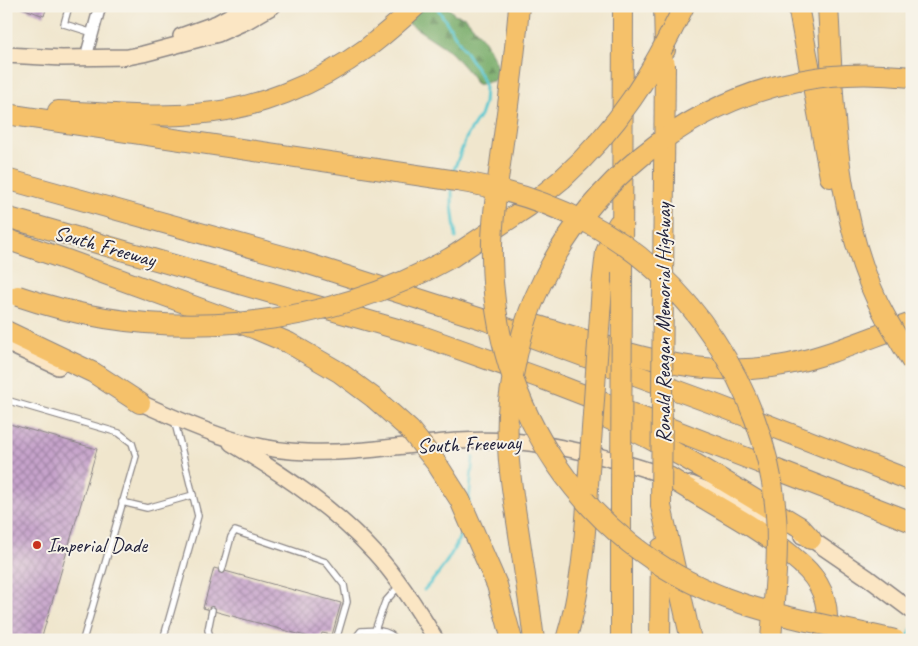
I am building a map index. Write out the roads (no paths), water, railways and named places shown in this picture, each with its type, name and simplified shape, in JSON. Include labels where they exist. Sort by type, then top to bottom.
[{"type":"highway","points":[[6,114],[55,117],[150,116],[195,114],[232,109],[297,87],[351,59],[387,32],[416,6]]},
{"type":"highway","points":[[519,6],[513,72],[496,200],[492,258],[494,296],[504,353],[517,392],[535,430],[560,470],[597,514],[628,542],[664,567],[706,589],[746,605],[895,640]]},
{"type":"highway","name":"Ronald Reagan Memorial Highway","points":[[621,640],[623,6]]},
{"type":"highway","name":"Ronald Reagan Memorial Highway","points":[[660,640],[664,6]]},
{"type":"highway","points":[[665,64],[679,6]]},
{"type":"highway","points":[[12,294],[65,310],[105,318],[170,324],[211,325],[303,313],[337,304],[399,283],[436,266],[497,228],[542,196],[580,163],[603,139],[631,102],[657,59],[684,6]]},
{"type":"highway","points":[[798,6],[836,206],[847,238],[863,267],[879,306],[912,362]]},
{"type":"highway","points":[[828,6],[840,162],[847,202],[863,267]]},
{"type":"highway","points":[[534,640],[509,467],[509,403],[518,353],[530,311],[550,266],[569,235],[598,198],[630,167],[670,134],[714,109],[758,91],[813,78],[876,74],[912,77]]},
{"type":"highway","points":[[6,107],[55,117],[488,186],[558,208],[600,230],[636,255],[673,288],[703,323],[738,378],[752,412],[765,453],[775,503],[776,554],[771,640]]},
{"type":"highway","name":"South Freeway","points":[[6,178],[290,258],[485,320],[910,480]]},
{"type":"highway","points":[[566,640],[584,552],[606,252],[622,216]]},
{"type":"highway","name":"South Freeway","points":[[6,217],[422,336],[540,378],[912,522]]},
{"type":"highway","points":[[6,239],[290,343],[339,372],[374,398],[410,430],[437,464],[460,500],[497,585],[512,640]]},
{"type":"highway","points":[[485,320],[514,320],[654,360],[688,367],[724,370],[757,369],[803,360],[912,323]]},
{"type":"highway","points":[[6,331],[94,373],[140,403]]},
{"type":"highway","points":[[540,378],[556,396],[657,442],[800,527],[811,539]]},
{"type":"highway","points":[[669,477],[762,533],[804,567],[818,584],[825,602],[827,621],[824,640]]},
{"type":"highway","points":[[661,506],[691,640]]},
{"type":"main road","points":[[106,56],[173,39],[217,23],[248,6]]},
{"type":"main road","points":[[6,55],[42,58],[128,57],[202,39],[235,27],[273,6]]},
{"type":"main road","name":"South Freeway","points":[[6,343],[216,435],[262,446],[305,452],[349,451],[481,439],[534,442],[601,455],[699,486],[811,539],[912,611]]},
{"type":"main road","points":[[216,435],[275,471],[335,515],[374,552],[416,606],[436,640]]},
{"type":"street","points":[[86,57],[100,6]]},
{"type":"lane","points":[[70,6],[64,24],[93,33]]},
{"type":"lane","points":[[6,400],[119,433],[132,443],[136,456],[83,640]]},
{"type":"lane","points":[[163,640],[198,516],[173,417]]},
{"type":"lane","points":[[122,502],[147,508],[193,495]]},
{"type":"lane","points":[[222,570],[230,536],[235,531],[326,562],[344,585],[347,602],[336,640]]},
{"type":"lane","points":[[375,630],[385,602],[400,585]]},
{"type":"lane","points":[[211,640],[208,630],[212,610]]},
{"type":"lane","points":[[354,640],[360,631],[375,630],[393,635],[396,640]]},
{"type":"lane","points":[[381,640],[383,632]]},
{"type":"waterway","points":[[436,6],[480,74],[485,87],[484,104],[480,116],[467,136],[453,172]]},
{"type":"waterway","points":[[452,186],[456,238]]},
{"type":"waterway","points":[[469,502],[473,457]]},
{"type":"waterway","points":[[424,590],[447,560],[463,527]]},
{"type":"waterway","points":[[906,640],[912,629]]},
{"type":"place","name":"Imperial Dade","points":[[37,545]]}]
